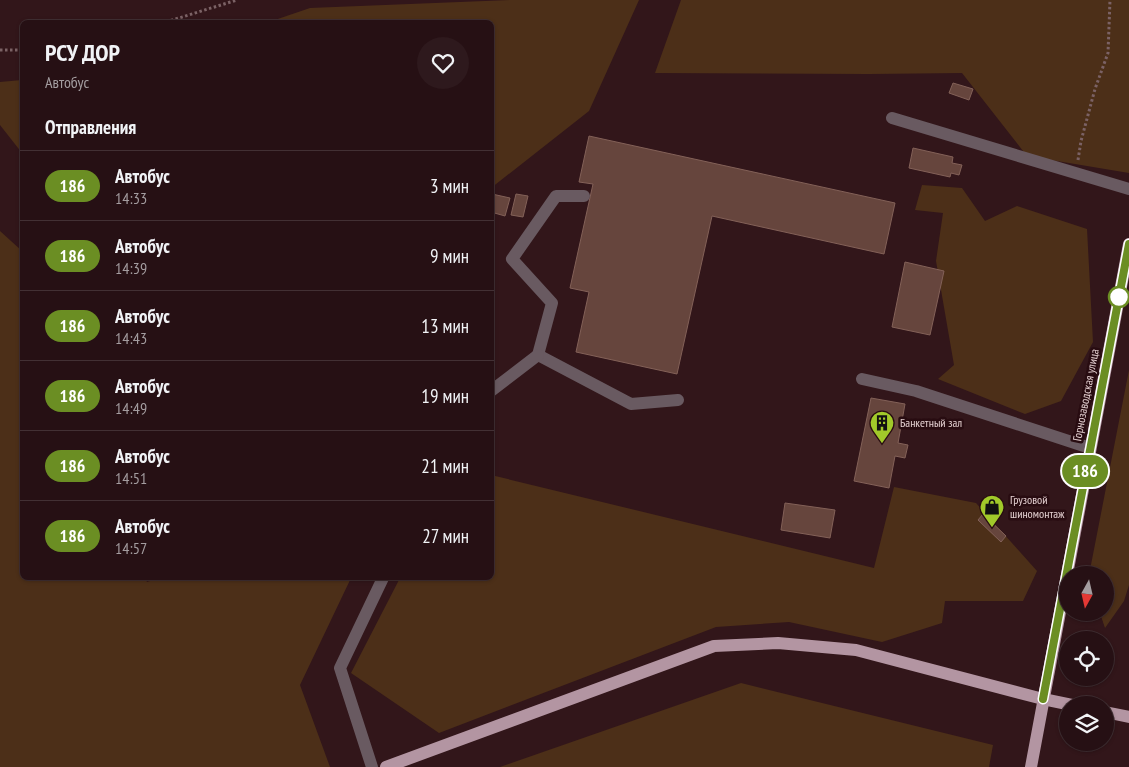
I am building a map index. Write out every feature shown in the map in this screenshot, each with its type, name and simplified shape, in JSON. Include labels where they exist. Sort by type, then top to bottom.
[{"type":"main road","name":"Горнозаводская улица","points":[[1030,767],[1129,244]]},
{"type":"main road","points":[[386,767],[714,646],[778,642],[856,650],[1059,702]]},
{"type":"main road","points":[[1114,714],[1129,717]]},
{"type":"lane","points":[[892,118],[1129,189]]},
{"type":"lane","points":[[494,389],[538,355],[552,303],[512,259],[556,196],[584,196]]},
{"type":"lane","points":[[538,355],[631,404],[678,400]]},
{"type":"lane","points":[[862,379],[916,391],[1090,448]]},
{"type":"lane","points":[[372,767],[340,668],[382,580]]},
{"type":"path","points":[[172,20],[237,0]]},
{"type":"path","points":[[1076,173],[1081,141],[1095,89],[1108,53],[1110,0]]},
{"type":"path","points":[[0,50],[20,50]]},
{"type":"shaded area","points":[[511,0],[639,0],[589,111],[494,186],[494,20],[275,20],[310,8]]},
{"type":"shaded area","points":[[681,0],[1129,0],[1129,173],[1027,156],[962,73],[655,73]]},
{"type":"shaded area","points":[[20,80],[20,150],[0,125],[0,82]]},
{"type":"shaded area","points":[[922,185],[962,188],[985,221],[1017,206],[1087,229],[1093,342],[1061,401],[1025,414],[938,379],[954,365],[936,261],[943,213],[915,210]]},
{"type":"shaded area","points":[[0,231],[20,249],[20,580],[146,580],[147,582],[153,580],[350,580],[300,685],[330,767],[0,767]]},
{"type":"shaded area","points":[[1129,370],[1129,585],[1124,601],[1114,615],[1114,566],[1091,566]]},
{"type":"shaded area","points":[[494,476],[874,568],[894,487],[976,503],[1037,571],[1023,601],[945,601],[942,623],[882,642],[789,622],[716,627],[439,733],[351,673],[399,580],[494,580]]},
{"type":"shaded area","points":[[1103,621],[1110,621],[1105,628]]},
{"type":"shaded area","points":[[741,683],[993,745],[989,767],[500,767]]},
{"type":"building","points":[[953,83],[973,89],[969,100],[949,93]]},
{"type":"building","points":[[589,136],[895,203],[884,254],[712,216],[677,374],[576,352],[589,292],[570,288],[593,184],[579,182]]},
{"type":"building","points":[[913,148],[953,157],[952,163],[962,165],[959,175],[951,173],[950,177],[909,168]]},
{"type":"building","points":[[494,194],[510,198],[505,216],[494,213]]},
{"type":"building","points":[[516,194],[528,196],[523,217],[511,215]]},
{"type":"building","points":[[905,262],[944,271],[930,335],[892,327]]},
{"type":"building","name":"Банкетный зал","points":[[871,398],[905,404],[898,443],[908,445],[905,458],[895,456],[889,488],[854,481]]},
{"type":"building","points":[[785,503],[835,510],[830,538],[781,530]]},
{"type":"building","name":"Грузовой шиномонтаж","points":[[983,514],[1006,536],[1001,542],[978,520]]},
{"type":"bus line","name":"186","points":[[1043,699],[1129,244]]},
{"type":"place","name":"Банкетный зал","points":[[882,444]]},
{"type":"place","name":"Грузовой шиномонтаж","points":[[992,528]]}]
